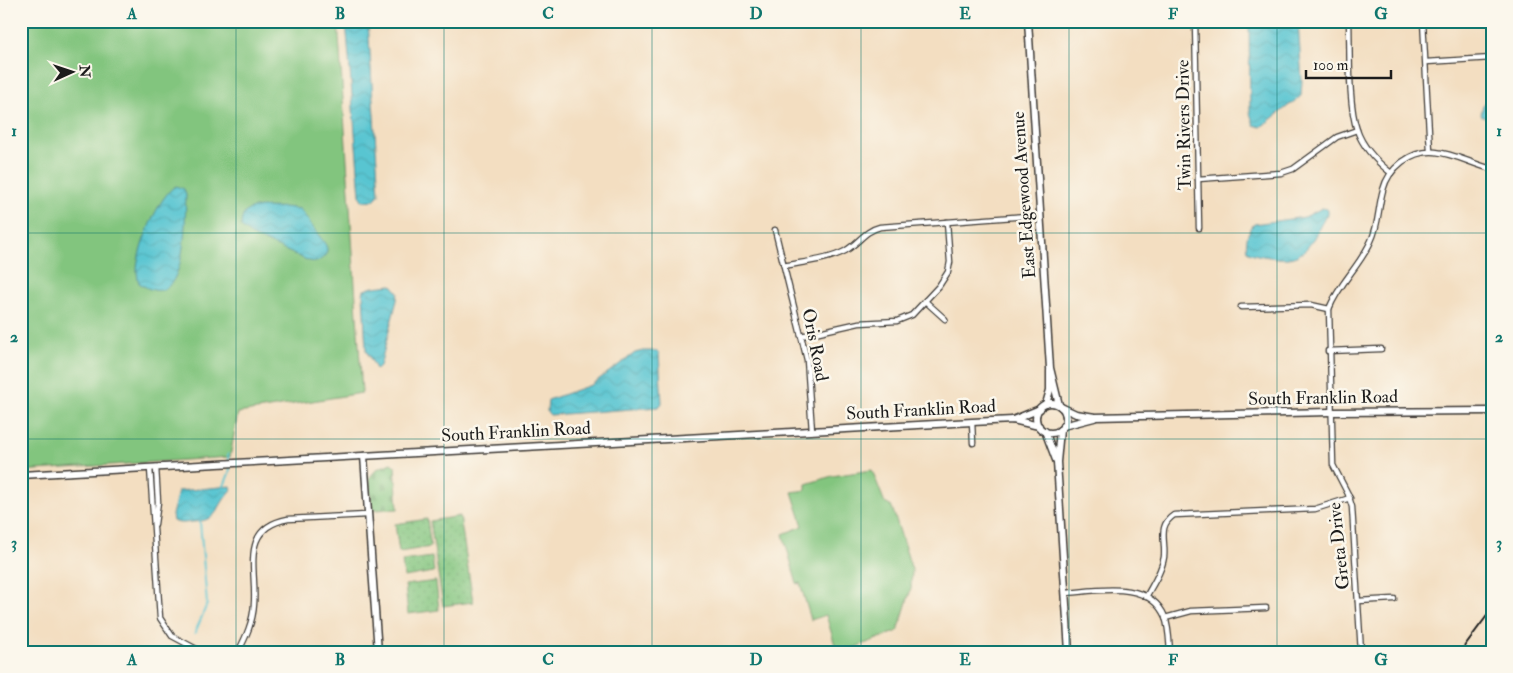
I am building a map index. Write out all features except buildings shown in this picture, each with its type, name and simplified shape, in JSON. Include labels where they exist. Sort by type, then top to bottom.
[{"type":"main road","name":"East Edgewood Avenue","points":[[1028,21],[1050,368]]},
{"type":"main road","points":[[1050,368],[1050,390],[1046,404],[1040,409],[1037,419],[1039,426],[1045,431],[1052,433],[1062,428]]},
{"type":"main road","points":[[1050,368],[1060,406],[1066,416],[1062,428],[1057,462],[1069,652]]},
{"type":"main road","points":[[1046,404],[1060,406]]},
{"type":"main road","name":"South Franklin Road","points":[[1060,406],[1076,414],[1095,417],[1492,411]]},
{"type":"main road","name":"South Franklin Road","points":[[1013,420],[1040,409]]},
{"type":"main road","name":"South Franklin Road","points":[[1062,428],[1095,417]]},
{"type":"main road","name":"South Franklin Road","points":[[21,475],[1013,420],[1039,426]]},
{"type":"main road","points":[[1045,431],[1057,462]]},
{"type":"main road","points":[[364,456],[378,652]]},
{"type":"street","name":"Twin Rivers Drive","points":[[1194,21],[1199,228]]},
{"type":"street","points":[[1349,21],[1354,112],[1357,130],[1370,153],[1391,173]]},
{"type":"street","points":[[1424,21],[1430,151]]},
{"type":"street","points":[[1426,62],[1492,58]]},
{"type":"street","points":[[1198,179],[1281,173],[1293,169],[1337,136],[1357,130]]},
{"type":"street","points":[[1240,307],[1311,305],[1329,309],[1338,289],[1370,244],[1377,226],[1383,189],[1391,173],[1408,158],[1430,151],[1444,152],[1492,169]]},
{"type":"street","points":[[784,266],[841,253],[852,246],[863,235],[878,227],[1040,215]]},
{"type":"street","points":[[801,336],[859,323],[900,321],[912,315],[944,280],[949,267],[947,222]]},
{"type":"street","name":"Oris Road","points":[[776,230],[809,375],[812,431]]},
{"type":"street","points":[[925,301],[945,319]]},
{"type":"street","name":"Greta Drive","points":[[1329,309],[1328,351],[1332,465],[1350,498],[1361,652]]},
{"type":"street","points":[[1328,351],[1381,349]]},
{"type":"street","points":[[972,422],[973,443]]},
{"type":"street","points":[[153,467],[158,502],[154,531],[160,618],[172,636],[202,652]]},
{"type":"street","points":[[1146,597],[1160,570],[1164,557],[1162,534],[1164,524],[1174,514],[1315,509],[1350,498]]},
{"type":"street","points":[[238,652],[253,616],[255,596],[252,557],[257,539],[262,531],[278,521],[288,519],[367,515]]},
{"type":"street","points":[[1065,593],[1125,590],[1146,597],[1158,607],[1165,618],[1170,652]]},
{"type":"street","points":[[1358,601],[1394,599]]},
{"type":"street","points":[[1165,618],[1190,611],[1266,608]]},
{"type":"green space","points":[[21,21],[338,21],[362,393],[238,413],[230,457],[21,471]]},
{"type":"green space","points":[[391,463],[395,466],[398,509],[372,510],[369,478],[377,469]]},
{"type":"green space","points":[[872,470],[885,503],[892,507],[912,570],[911,589],[898,631],[843,652],[837,652],[826,615],[811,620],[800,583],[797,584],[783,534],[803,526],[792,492],[806,490],[806,484],[832,476]]},
{"type":"green space","points":[[460,516],[473,602],[443,606],[430,521]]},
{"type":"green space","points":[[427,519],[431,547],[399,552],[395,524]]},
{"type":"green space","points":[[432,557],[434,572],[404,577],[402,561]]},
{"type":"green space","points":[[436,581],[439,610],[408,614],[405,585]]},
{"type":"water","points":[[346,21],[368,21],[379,195],[374,200],[362,201],[360,195]]},
{"type":"water","points":[[1249,21],[1298,21],[1302,81],[1301,96],[1261,127],[1254,125],[1250,113]]},
{"type":"water","points":[[1492,103],[1492,121],[1481,115],[1483,104]]},
{"type":"water","points":[[176,186],[184,189],[186,194],[184,242],[175,277],[167,287],[155,290],[139,283],[137,272],[140,251],[156,211],[169,191]]},
{"type":"water","points":[[285,207],[300,209],[325,244],[327,248],[326,254],[317,262],[309,261],[251,235],[241,227],[242,218],[250,209]]},
{"type":"water","points":[[1322,208],[1327,209],[1327,214],[1312,242],[1300,254],[1283,258],[1258,255],[1247,251],[1247,236],[1254,224],[1305,217]]},
{"type":"water","points":[[392,285],[398,292],[397,300],[380,366],[376,369],[366,350],[363,294],[364,290],[373,287]]},
{"type":"water","points":[[657,351],[659,354],[662,403],[659,407],[550,415],[547,412],[548,400],[591,385],[635,353]]},
{"type":"water","points":[[231,486],[232,490],[213,516],[201,521],[185,523],[173,521],[172,515],[178,491]]},
{"type":"waterway","points":[[224,486],[230,471],[228,454]]},
{"type":"waterway","points":[[195,633],[207,604],[200,522]]},
{"type":"railway","points":[[1460,652],[1492,609]]}]
